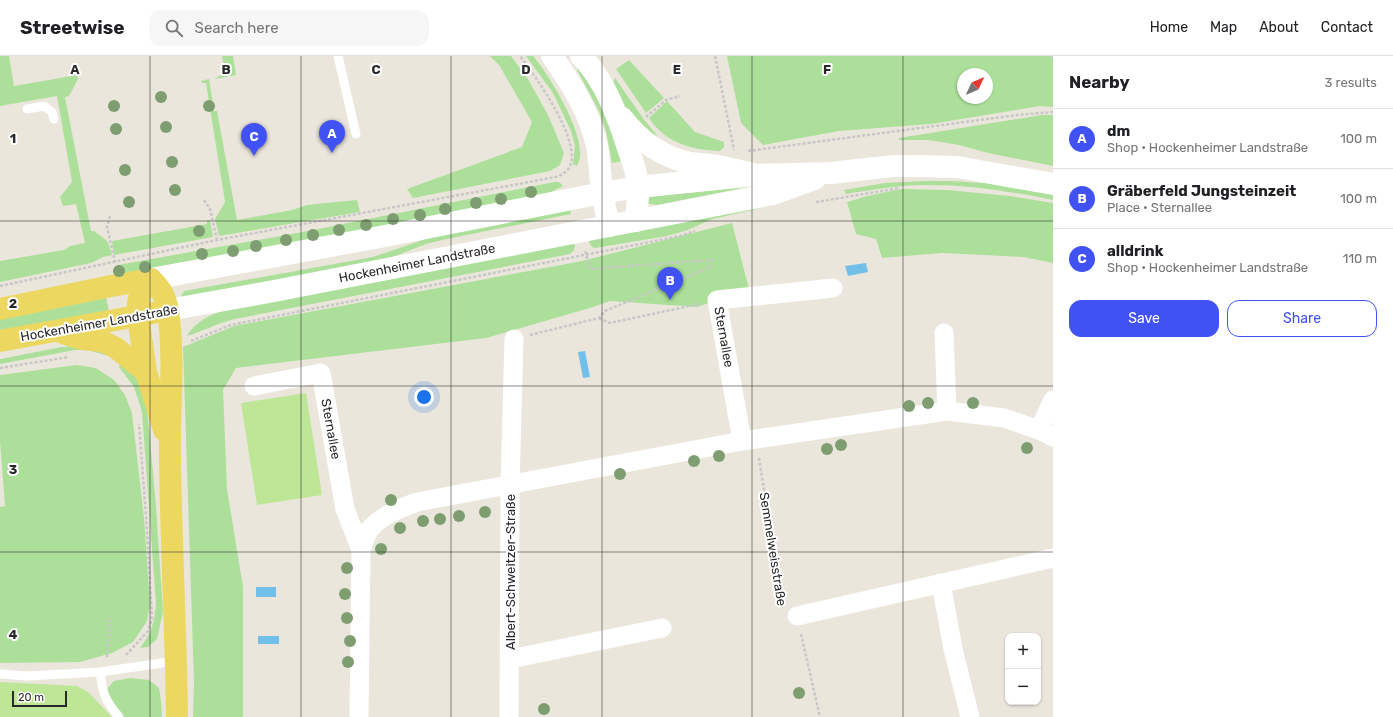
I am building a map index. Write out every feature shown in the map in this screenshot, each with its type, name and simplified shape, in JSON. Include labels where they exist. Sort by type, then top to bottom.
[{"type":"main road","points":[[552,56],[565,74],[591,125],[597,146],[602,193],[609,226]]},
{"type":"main road","points":[[581,56],[604,88],[614,108],[634,166],[638,187],[636,221]]},
{"type":"main road","points":[[614,108],[629,128],[643,141],[675,159],[691,163],[712,165],[756,175]]},
{"type":"main road","name":"Hockenheimer Landstraße","points":[[4,305],[150,280],[638,187],[756,175],[831,173],[894,166],[957,167],[1053,184]]},
{"type":"main road","name":"Hockenheimer Landstraße","points":[[0,341],[292,288],[773,194],[831,173]]},
{"type":"main road","points":[[170,450],[146,372],[138,316],[138,302],[142,289],[150,280],[160,288],[165,298],[168,310],[171,341],[170,450],[177,717]]},
{"type":"main road","points":[[56,331],[82,339],[102,341],[116,348],[146,372]]},
{"type":"street","name":"Sternallee","points":[[749,440],[717,300],[833,288]]},
{"type":"street","points":[[944,333],[948,412]]},
{"type":"street","points":[[510,486],[514,339]]},
{"type":"street","name":"Sternallee","points":[[254,386],[321,374],[345,509],[361,550],[359,717]]},
{"type":"street","name":"Sternallee","points":[[361,550],[370,530],[382,519],[398,509],[417,502],[510,486],[749,440],[948,412],[1004,418],[1046,434],[1053,400]]},
{"type":"street","name":"Albert-Schweitzer-Straße","points":[[509,717],[510,486]]},
{"type":"street","name":"Semmelweisstraße","points":[[797,616],[1053,558]]},
{"type":"street","points":[[941,583],[953,649],[970,717]]},
{"type":"street","name":"Albert-Schweitzer-Straße","points":[[510,659],[662,628]]},
{"type":"lane","points":[[338,56],[356,134]]},
{"type":"lane","points":[[27,109],[44,106],[52,112],[54,119]]},
{"type":"lane","points":[[0,674],[27,676],[103,670],[176,661]]},
{"type":"lane","points":[[103,670],[103,694],[108,705],[118,717]]},
{"type":"path","points":[[0,286],[217,240],[556,177],[568,169],[572,156],[570,144],[553,105],[520,56]]},
{"type":"path","points":[[715,56],[734,153]]},
{"type":"path","points":[[645,117],[666,100],[680,96]]},
{"type":"path","points":[[742,152],[1017,115],[1053,112]]},
{"type":"path","points":[[564,173],[569,178]]},
{"type":"path","points":[[809,203],[846,196],[907,188]]},
{"type":"path","points":[[204,200],[210,209],[217,240]]},
{"type":"path","points":[[110,216],[106,227],[115,262]]},
{"type":"path","points":[[187,342],[231,325],[587,255],[680,236],[697,231]]},
{"type":"path","points":[[514,339],[599,318],[605,311],[711,267],[712,260],[590,269],[587,255]]},
{"type":"path","points":[[599,318],[610,324],[717,300]]},
{"type":"path","points":[[0,368],[73,357]]},
{"type":"path","points":[[103,670],[125,656],[148,631],[152,619],[146,516],[138,419]]},
{"type":"path","name":"Semmelweisstraße","points":[[749,440],[784,618],[797,616]]},
{"type":"path","points":[[103,670],[109,616]]},
{"type":"path","points":[[797,616],[820,717]]},
{"type":"green space","points":[[0,56],[9,56],[14,86],[77,75],[78,79],[69,96],[65,97],[91,231],[94,231],[108,242],[112,255],[103,257],[91,263],[0,282],[0,261],[64,250],[70,246],[85,243],[76,204],[63,206],[60,197],[72,182],[57,96],[0,106]]},
{"type":"green space","points":[[222,56],[233,56],[236,75],[215,79],[225,72]]},
{"type":"green space","points":[[490,56],[511,56],[528,79],[548,115],[564,153],[560,165],[550,171],[413,198],[407,189],[522,147],[532,122],[499,65]]},
{"type":"green space","points":[[526,56],[533,56],[540,65],[555,88],[569,115],[575,128],[578,140],[580,155],[577,166],[573,164],[575,146],[571,131],[553,93]]},
{"type":"green space","points":[[727,56],[1053,56],[1053,107],[1040,106],[931,124],[839,131],[763,145],[741,123]]},
{"type":"green space","points":[[629,60],[664,98],[646,113],[616,69]]},
{"type":"green space","points":[[577,68],[579,68],[605,110],[622,161],[612,163],[606,131],[599,111]]},
{"type":"green space","points":[[615,78],[656,134],[658,139],[626,110],[613,83]]},
{"type":"green space","points":[[209,79],[214,111],[217,111],[237,220],[292,210],[307,205],[357,200],[360,212],[219,236],[215,219],[225,202],[206,83],[202,83],[201,81]]},
{"type":"green space","points":[[667,101],[695,132],[724,142],[724,147],[720,151],[689,147],[680,144],[663,134],[655,127],[649,118]]},
{"type":"green space","points":[[1042,115],[1053,115],[1053,166],[988,153],[959,145],[928,140],[899,140],[899,138]]},
{"type":"green space","points":[[925,181],[998,184],[1053,193],[1053,200],[1003,191],[936,185],[882,188],[846,194],[844,190],[885,183]]},
{"type":"green space","points":[[559,182],[563,186],[547,194],[376,229],[116,276],[115,269],[118,265],[308,231]]},
{"type":"green space","points":[[753,186],[657,205],[646,203],[647,197]]},
{"type":"green space","points":[[901,189],[947,190],[1010,196],[1053,203],[1053,263],[1024,257],[942,253],[882,258],[876,239],[856,234],[847,202]]},
{"type":"green space","points":[[759,208],[712,219],[688,230],[667,236],[595,248],[592,247],[589,242],[590,239]]},
{"type":"green space","points":[[570,209],[571,214],[442,240],[426,244],[385,260],[181,296],[184,291],[373,257],[432,237]]},
{"type":"green space","points":[[207,220],[210,220],[213,237],[114,255],[112,241],[207,224]]},
{"type":"green space","points":[[732,223],[749,289],[697,307],[610,301],[486,338],[236,368],[223,390],[227,489],[243,587],[243,717],[193,717],[194,682],[183,347],[234,326],[582,261]]},
{"type":"green space","points":[[573,242],[575,246],[573,252],[570,254],[235,319],[187,336],[199,322],[227,309]]},
{"type":"green space","points":[[106,297],[109,312],[0,331],[0,318]]},
{"type":"green space","points":[[79,346],[106,353],[105,355],[88,350],[75,350],[0,364],[0,359],[62,347]]},
{"type":"green space","points":[[121,361],[133,370],[141,386],[147,406],[156,506],[163,612],[157,639],[148,647],[140,648],[152,628],[156,604],[142,412],[134,387],[119,367]]},
{"type":"green space","points":[[77,365],[96,368],[114,380],[125,395],[132,413],[144,518],[150,604],[147,621],[133,642],[112,653],[80,662],[0,663],[0,507],[5,506],[0,441],[0,375]]},
{"type":"green space","points":[[306,393],[322,495],[257,505],[241,403]]},
{"type":"green space","points":[[130,678],[149,680],[159,688],[162,717],[123,717],[105,691],[114,681]]},
{"type":"green space","points":[[0,682],[77,686],[88,692],[112,717],[0,717]]},
{"type":"water","points":[[866,263],[868,272],[848,276],[845,266]]},
{"type":"water","points":[[585,351],[590,377],[583,378],[578,352]]},
{"type":"water","points":[[256,587],[276,587],[276,597],[256,597]]},
{"type":"water","points":[[258,636],[279,636],[279,644],[258,644]]},
{"type":"place","name":"dm","points":[[332,153]]},
{"type":"place","name":"alldrink","points":[[254,156]]},
{"type":"place","name":"Gräberfeld Jungsteinzeit","points":[[670,300]]}]
